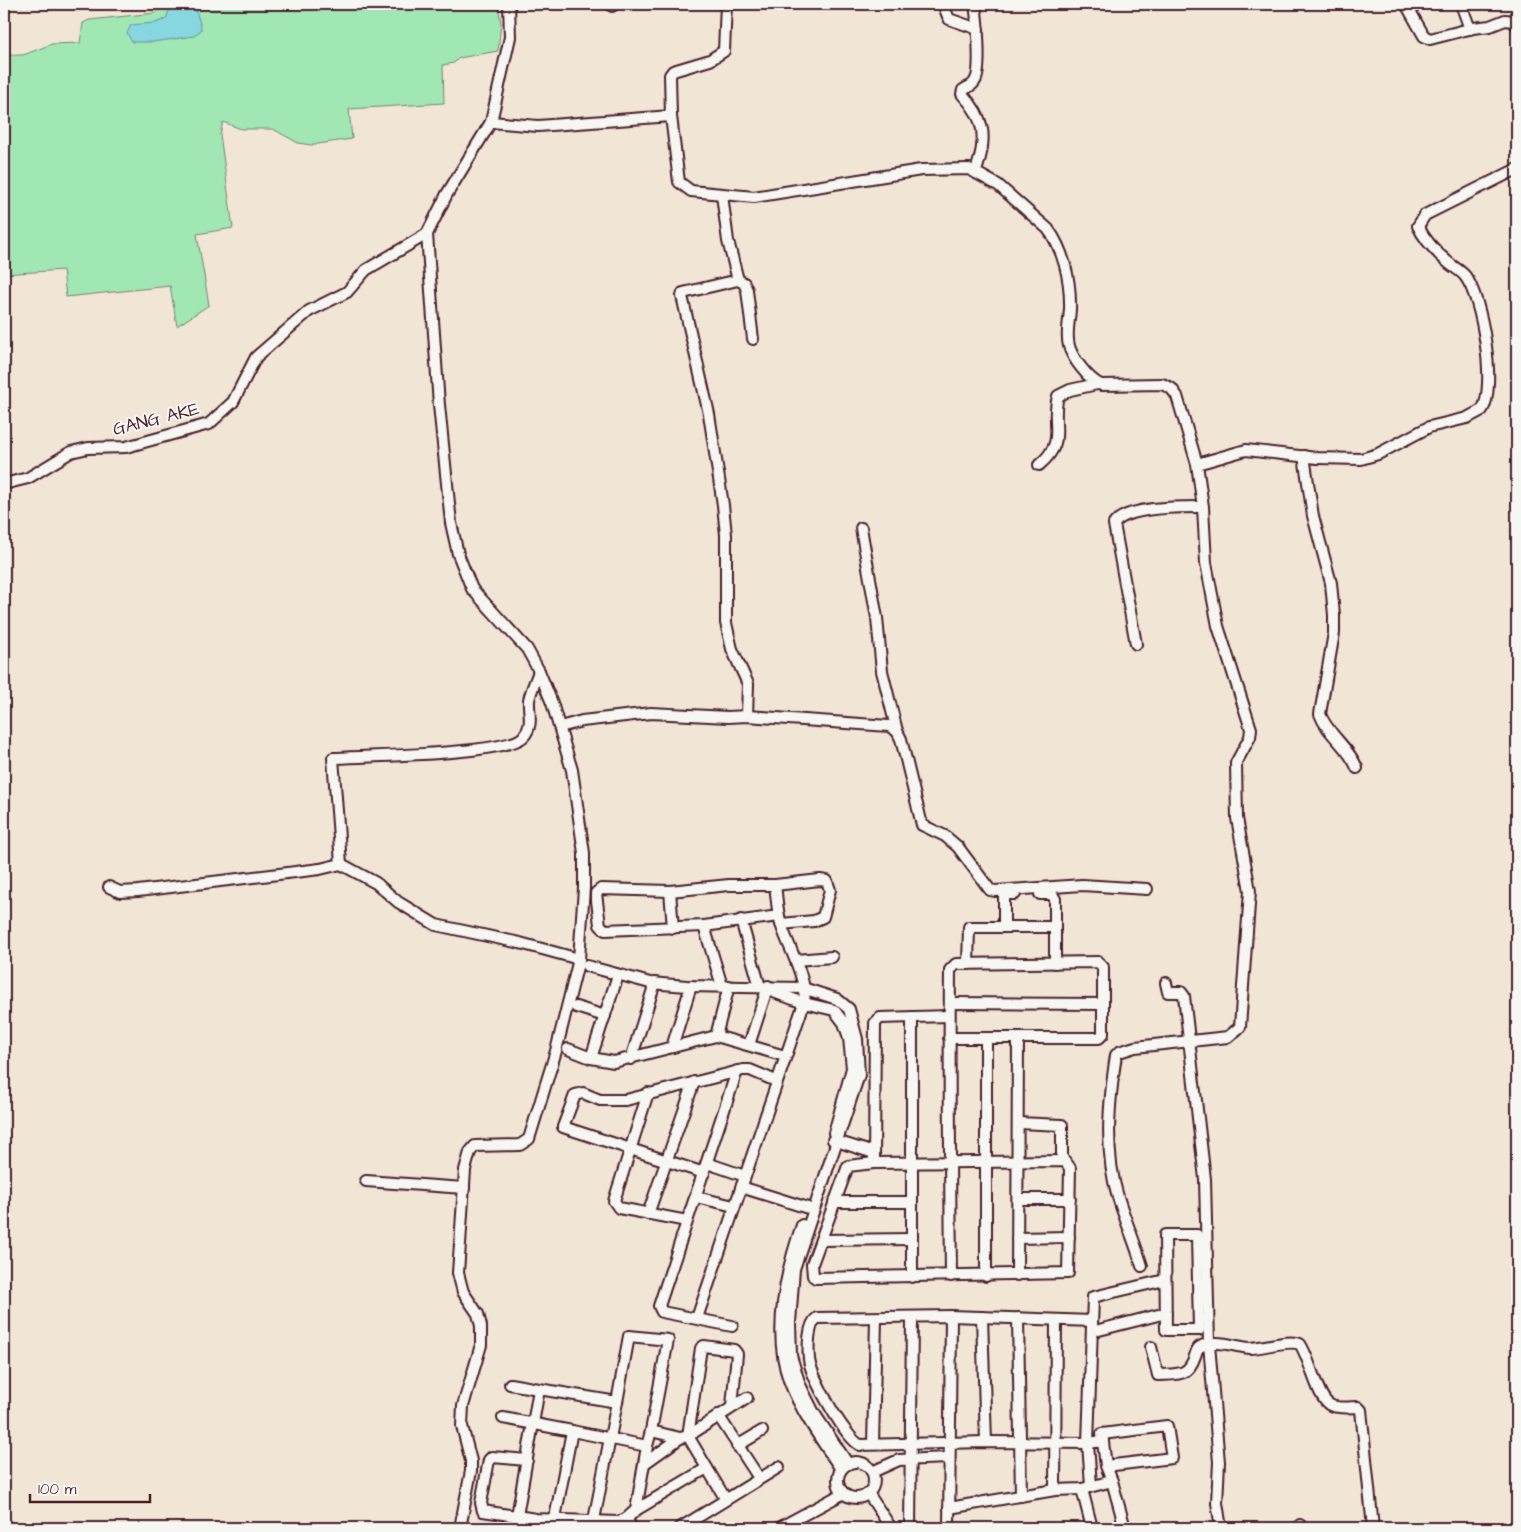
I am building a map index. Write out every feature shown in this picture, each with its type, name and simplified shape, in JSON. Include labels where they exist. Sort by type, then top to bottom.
[{"type":"street","points":[[460,1528],[471,1471],[471,1461],[462,1426],[463,1406],[481,1345],[481,1326],[478,1314],[463,1292],[458,1273],[465,1170],[470,1152],[475,1146],[520,1145],[529,1139],[583,963],[584,853],[572,770],[560,727],[539,671],[527,649],[472,589],[458,554],[451,523],[439,406],[427,234],[446,194],[491,122],[510,37],[510,4]]},
{"type":"street","points":[[726,4],[724,51],[710,60],[673,71],[670,75],[671,116],[679,182],[691,191],[754,197],[921,170],[969,169],[976,171],[998,185],[1016,200],[1048,229],[1056,239],[1068,282],[1070,304],[1069,346],[1086,372],[1097,384]]},
{"type":"street","points":[[943,4],[949,20],[978,28]]},
{"type":"street","points":[[976,4],[978,77],[963,90],[962,94],[982,123],[984,135],[976,171]]},
{"type":"street","points":[[1406,4],[1424,36],[1430,39],[1490,26],[1505,20],[1513,21],[1517,26]]},
{"type":"street","points":[[1461,4],[1470,29]]},
{"type":"street","points":[[491,122],[538,126],[671,116]]},
{"type":"street","points":[[1197,464],[1246,450],[1350,460],[1369,458],[1429,428],[1467,418],[1479,412],[1484,406],[1488,349],[1484,325],[1466,277],[1433,248],[1418,226],[1425,216],[1517,169]]},
{"type":"street","points":[[722,195],[728,241],[738,280]]},
{"type":"street","name":"GANG AKE","points":[[4,484],[28,478],[71,452],[88,448],[126,447],[209,424],[233,402],[256,357],[309,311],[347,292],[366,270],[427,234]]},
{"type":"street","points":[[747,716],[748,684],[732,649],[726,623],[726,535],[723,505],[709,414],[682,296],[683,293],[738,280],[744,283],[747,290],[753,339]]},
{"type":"street","points":[[1039,465],[1051,454],[1056,439],[1058,396],[1070,390],[1097,384],[1153,383],[1171,388],[1180,406],[1197,464],[1203,505],[1206,562],[1218,626],[1231,673],[1251,730],[1250,737],[1236,763],[1237,818],[1250,891],[1240,1027],[1228,1037],[1135,1047],[1119,1052],[1116,1055],[1110,1106],[1110,1148],[1118,1197],[1142,1266]]},
{"type":"street","points":[[1304,456],[1313,516],[1331,583],[1334,615],[1334,634],[1320,714],[1323,722],[1353,757],[1358,768]]},
{"type":"street","points":[[1136,644],[1114,524],[1119,518],[1148,510],[1203,505]]},
{"type":"street","points":[[861,528],[877,618],[882,671],[922,825],[945,836],[958,846],[987,886],[995,892],[1082,885],[1147,889]]},
{"type":"street","points":[[341,864],[333,758],[472,750],[516,742],[524,736],[531,723],[530,699],[539,671]]},
{"type":"street","points":[[560,727],[582,721],[651,713],[728,717],[747,716],[889,726],[897,730]]},
{"type":"street","points":[[109,887],[120,892],[138,891],[320,869],[341,864],[376,883],[398,902],[436,925],[535,946],[618,974],[655,983],[690,986],[803,988],[842,1001],[848,1009],[857,1039],[859,1074],[835,1141],[794,1269],[790,1323],[791,1356],[800,1385],[844,1466]]},
{"type":"street","points":[[820,880],[827,881],[829,884],[823,917],[819,920],[741,920],[704,926],[605,930],[600,925],[596,899],[597,891],[601,889],[670,891],[729,885],[775,885],[820,880]]},
{"type":"street","points":[[697,1318],[804,1003],[803,988],[796,960],[780,919],[775,885]]},
{"type":"street","points":[[670,891],[673,928]]},
{"type":"street","points":[[1004,926],[1006,894],[1052,894],[1055,899],[1055,963]]},
{"type":"street","points":[[741,920],[764,988],[749,1045]]},
{"type":"street","points":[[704,926],[725,986],[716,1036]]},
{"type":"street","points":[[968,964],[969,926],[1055,927]]},
{"type":"street","points":[[796,960],[832,957]]},
{"type":"street","points":[[950,1038],[1099,1038],[1103,1034],[1101,964],[956,964],[950,970],[949,1016],[950,1276]]},
{"type":"street","points":[[591,1058],[618,974]]},
{"type":"street","points":[[631,1059],[655,983]]},
{"type":"street","points":[[1166,984],[1168,992],[1181,992],[1184,996],[1205,1179],[1208,1344],[1219,1462],[1217,1504],[1221,1528]]},
{"type":"street","points":[[672,1047],[690,986]]},
{"type":"street","points":[[764,988],[804,1003],[834,1010],[840,1015],[849,1038],[852,1058],[851,1076],[835,1141],[794,1248],[785,1282],[783,1318],[784,1358],[789,1378],[797,1397],[844,1466]]},
{"type":"street","points":[[950,1003],[1103,1004]]},
{"type":"street","points":[[576,1007],[605,1016]]},
{"type":"street","points":[[874,1158],[875,1024],[880,1018],[949,1016]]},
{"type":"street","points":[[912,1017],[912,1277]]},
{"type":"street","points":[[568,1049],[607,1062],[631,1059],[716,1036],[786,1056]]},
{"type":"street","points":[[986,1038],[986,1276]]},
{"type":"street","points":[[1017,1275],[1018,1038]]},
{"type":"street","points":[[704,1173],[563,1127],[572,1100],[579,1093],[611,1101],[626,1100],[737,1071],[750,1070],[776,1081]]},
{"type":"street","points":[[732,1326],[662,1312],[659,1306],[737,1071]]},
{"type":"street","points":[[648,1214],[668,1162],[694,1082]]},
{"type":"street","points":[[648,1093],[614,1201],[619,1208],[687,1221]]},
{"type":"street","points":[[1018,1124],[1062,1125],[1062,1161]]},
{"type":"street","points":[[835,1141],[874,1158],[912,1162],[1062,1161],[1069,1164],[1070,1237],[1068,1273],[816,1278],[812,1272],[812,1264],[845,1168],[874,1158]]},
{"type":"street","points":[[708,1163],[745,1176]]},
{"type":"street","points":[[366,1181],[464,1188]]},
{"type":"street","points":[[741,1187],[808,1208]]},
{"type":"street","points":[[696,1197],[734,1206]]},
{"type":"street","points":[[1018,1199],[1070,1199]]},
{"type":"street","points":[[834,1202],[912,1202]]},
{"type":"street","points":[[1197,1234],[1198,1330],[1166,1330],[1166,1313],[1165,1235],[1197,1234]]},
{"type":"street","points":[[1017,1238],[1070,1237]]},
{"type":"street","points":[[821,1240],[912,1239]]},
{"type":"street","points":[[1092,1528],[1087,1487],[1093,1297],[1165,1280]]},
{"type":"street","points":[[1099,1330],[1166,1313]]},
{"type":"street","points":[[1092,1321],[951,1316],[912,1319],[839,1317],[814,1320],[811,1325],[809,1359],[822,1390],[850,1437],[860,1445],[986,1442],[1088,1443],[1103,1441]]},
{"type":"street","points":[[949,1528],[951,1316]]},
{"type":"street","points":[[982,1317],[986,1442]]},
{"type":"street","points":[[1018,1318],[1021,1496]]},
{"type":"street","points":[[873,1444],[876,1319]]},
{"type":"street","points":[[910,1528],[912,1319]]},
{"type":"street","points":[[1055,1490],[1056,1320]]},
{"type":"street","points":[[594,1520],[629,1336],[668,1340],[636,1510]]},
{"type":"street","points":[[1151,1346],[1158,1375],[1186,1372],[1192,1366],[1199,1347],[1208,1344],[1253,1348],[1296,1342],[1305,1351],[1326,1401],[1333,1406],[1358,1407],[1362,1414],[1373,1528]]},
{"type":"street","points":[[684,1437],[702,1348],[704,1346],[734,1350],[737,1354],[732,1406]]},
{"type":"street","points":[[510,1384],[617,1402]]},
{"type":"street","points":[[517,1516],[539,1389]]},
{"type":"street","points":[[645,1463],[747,1398]]},
{"type":"street","points":[[718,1415],[759,1478]]},
{"type":"street","points":[[503,1418],[648,1446]]},
{"type":"street","points":[[1106,1466],[1172,1458],[1167,1426],[1102,1434],[1106,1466],[1125,1528]]},
{"type":"street","points":[[555,1518],[572,1431]]},
{"type":"street","points":[[651,1431],[684,1437],[707,1468],[725,1498]]},
{"type":"street","points":[[738,1446],[762,1431]]},
{"type":"street","points":[[527,1460],[492,1457],[489,1460],[481,1508],[483,1511],[517,1516],[536,1523],[555,1518],[624,1524],[636,1510],[707,1468]]},
{"type":"street","points":[[872,1472],[899,1460],[949,1458]]},
{"type":"street","points":[[853,1462],[864,1464],[872,1472],[873,1483],[865,1495],[852,1497],[844,1493],[838,1482],[844,1466],[853,1462]]},
{"type":"street","points":[[680,1528],[725,1498],[779,1466]]},
{"type":"street","points":[[949,1508],[1055,1490],[1087,1487],[1112,1481]]},
{"type":"street","points":[[779,1528],[844,1493]]},
{"type":"street","points":[[865,1495],[883,1528]]},
{"type":"street","points":[[865,1495],[891,1528]]},
{"type":"green space","points":[[161,4],[498,4],[501,23],[498,51],[459,58],[454,63],[443,65],[444,103],[349,109],[352,139],[311,145],[298,143],[273,129],[241,129],[223,122],[220,134],[233,228],[197,234],[209,305],[177,326],[170,286],[66,297],[63,270],[4,274],[4,55],[23,55],[52,44],[80,43],[83,23],[89,20],[155,13]]},
{"type":"water","points":[[171,4],[194,4],[201,30],[194,36],[153,42],[132,42],[127,33],[131,25],[155,23],[166,19]]}]
